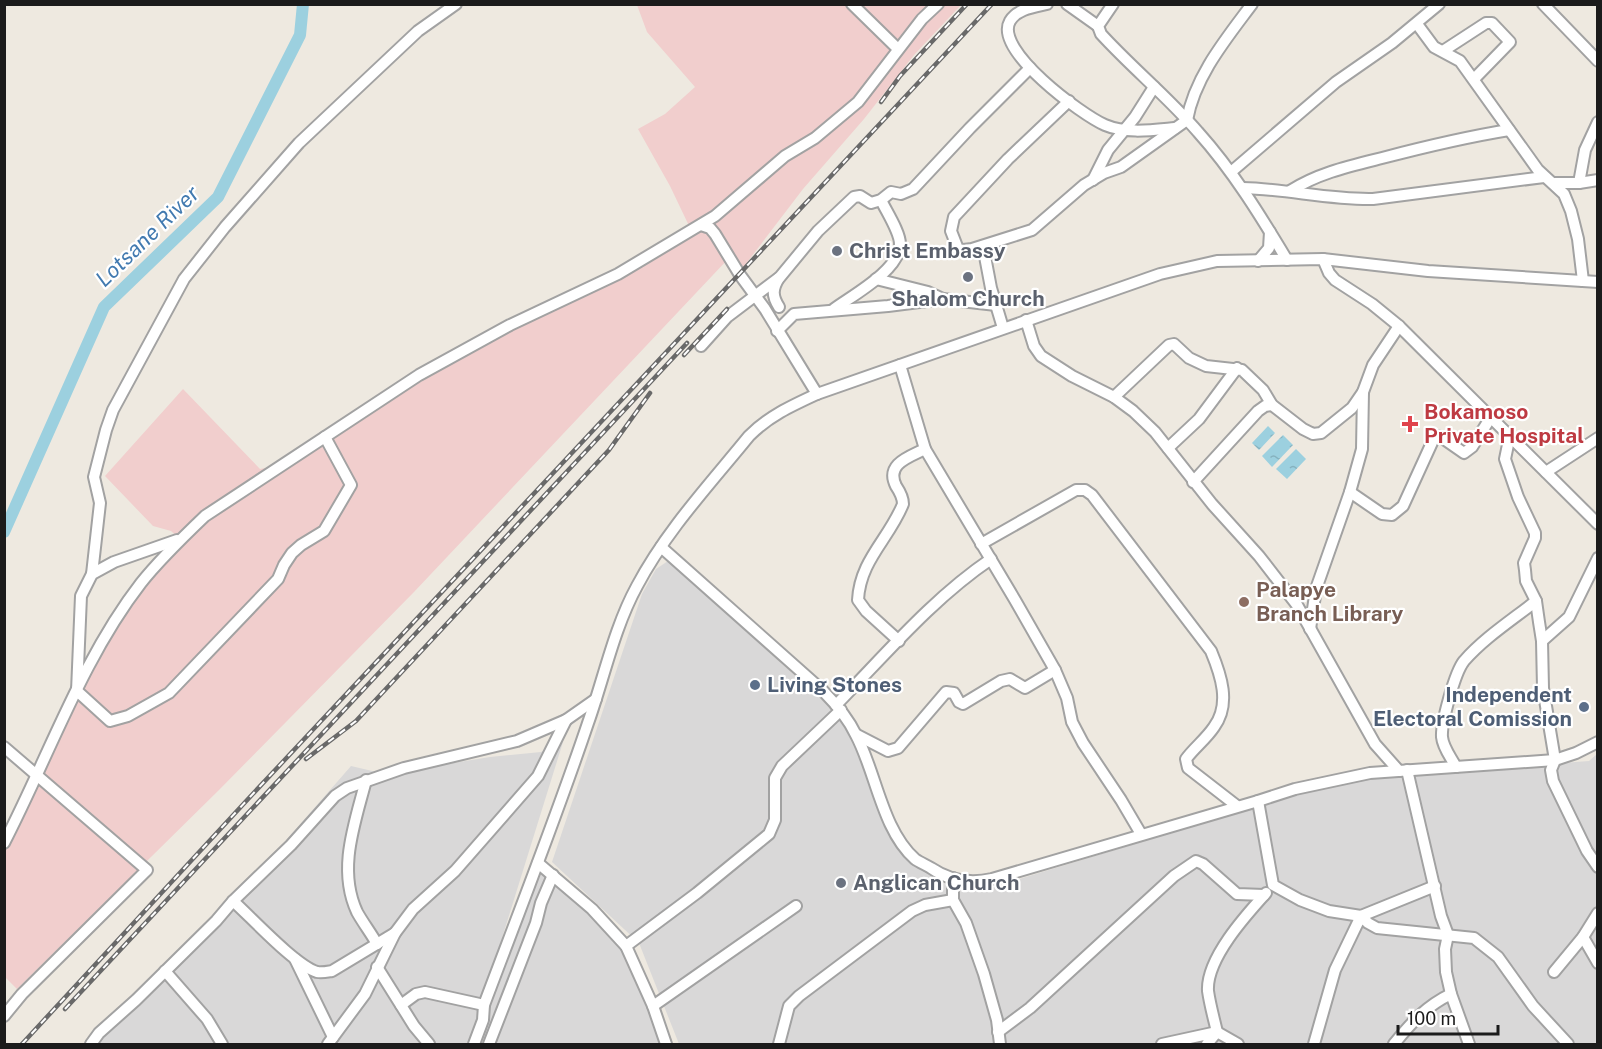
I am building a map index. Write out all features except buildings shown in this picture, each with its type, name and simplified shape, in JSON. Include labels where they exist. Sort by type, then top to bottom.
[{"type":"street","points":[[325,436],[351,485],[324,531],[301,544],[292,553],[278,579],[168,693],[153,704],[128,716],[110,721],[78,691],[81,596],[92,574],[100,502],[94,477],[113,410],[184,279],[225,227],[299,142],[418,31],[456,4]]},
{"type":"street","points":[[852,4],[898,49]]},
{"type":"street","points":[[4,843],[107,634],[141,583],[180,539],[205,516],[418,375],[510,325],[618,274],[701,225],[785,156],[814,138],[858,102],[922,19],[938,4]]},
{"type":"street","points":[[1047,4],[1018,13],[1010,22],[1007,31],[1018,54],[1030,68],[1069,101],[1101,122],[1124,129],[1175,128]]},
{"type":"street","points":[[1067,4],[1098,26],[1101,34],[1187,120],[1243,188],[1287,260]]},
{"type":"street","points":[[1098,26],[1113,4]]},
{"type":"street","points":[[1069,101],[1008,159],[954,217],[951,231],[958,249],[983,246],[1032,230],[1084,185],[1121,167],[1187,120],[1190,102],[1198,85],[1222,44],[1252,4]]},
{"type":"street","points":[[1231,172],[1336,82],[1418,24],[1439,4]]},
{"type":"street","points":[[1543,4],[1598,62]]},
{"type":"street","points":[[1443,51],[1486,23],[1492,23],[1510,42],[1474,79]]},
{"type":"street","points":[[1418,24],[1434,46],[1460,61],[1544,177],[1555,183],[1564,194],[1571,211],[1581,255],[1583,281]]},
{"type":"street","points":[[779,308],[774,300],[775,285],[818,231],[854,197],[860,196],[871,203],[881,200],[888,193],[901,194],[913,189],[1030,68]]},
{"type":"street","points":[[1093,180],[1108,150],[1135,117],[1154,87]]},
{"type":"street","points":[[1579,183],[1585,150],[1598,122]]},
{"type":"street","points":[[1290,190],[1311,179],[1342,168],[1463,138],[1509,130]]},
{"type":"street","points":[[1243,188],[1290,190],[1373,200],[1544,177]]},
{"type":"street","points":[[1555,183],[1598,180]]},
{"type":"street","points":[[833,309],[876,279],[891,264],[900,244],[881,200]]},
{"type":"street","points":[[701,225],[710,228],[715,234],[765,309],[817,394]]},
{"type":"street","points":[[1258,261],[1269,248],[1270,232]]},
{"type":"street","points":[[983,246],[1003,328]]},
{"type":"street","points":[[1323,259],[1335,280],[1372,304],[1399,326],[1598,524]]},
{"type":"street","points":[[474,1044],[483,1020],[484,1005],[538,863],[622,621],[637,586],[661,547],[748,436],[764,421],[817,394],[1160,274],[1196,264],[1216,261],[1323,259],[1428,271],[1598,282]]},
{"type":"street","points":[[701,346],[727,317],[780,277]]},
{"type":"street","points":[[876,279],[943,298],[996,305]]},
{"type":"street","points":[[765,309],[779,308],[794,314],[888,306],[943,298]]},
{"type":"street","points":[[777,331],[794,314]]},
{"type":"street","points":[[1026,320],[1034,346],[1041,356],[1133,411],[1168,448],[1193,482],[1287,592],[1375,744],[1403,771],[1448,935],[1445,949],[1446,972],[1451,994],[1469,1044]]},
{"type":"street","points":[[1114,398],[1172,344],[1189,358],[1206,366],[1242,370],[1263,390],[1272,405],[1303,429],[1313,434],[1321,433],[1353,408],[1363,392],[1373,365],[1399,326]]},
{"type":"street","points":[[900,365],[925,449],[1055,670],[1067,698],[1072,722],[1083,743],[1141,834]]},
{"type":"street","points":[[1168,448],[1199,419],[1237,368]]},
{"type":"street","points":[[1310,630],[1316,589],[1350,492],[1362,449],[1363,392]]},
{"type":"street","points":[[1193,482],[1258,411],[1265,405],[1272,405]]},
{"type":"street","points":[[1350,492],[1382,514],[1392,515],[1403,506],[1435,436],[1438,435],[1464,453],[1472,447],[1491,417]]},
{"type":"street","points":[[1510,435],[1505,459],[1518,497],[1535,533],[1524,563],[1526,581],[1536,601],[1542,641],[1543,688],[1555,760],[1551,770],[1553,781],[1587,851],[1597,864]]},
{"type":"street","points":[[1545,472],[1598,438]]},
{"type":"street","points":[[899,640],[866,611],[858,600],[859,587],[863,571],[903,504],[903,499],[892,476],[894,468],[903,460],[925,449]]},
{"type":"street","points":[[981,544],[1076,490],[1085,490],[1092,495],[1211,651],[1221,673],[1223,688],[1220,717],[1214,728],[1185,763],[1188,768],[1237,806]]},
{"type":"street","points":[[92,574],[114,562],[180,539]]},
{"type":"street","points":[[661,547],[823,691],[839,708],[857,735],[888,819],[900,840],[915,858],[937,872],[953,878],[975,882],[992,879],[1295,789],[1370,773],[1555,760],[1598,742]]},
{"type":"street","points":[[1542,641],[1569,617],[1598,558]]},
{"type":"street","points":[[626,946],[697,893],[769,834],[775,820],[775,778],[782,766],[839,708],[899,640],[961,579],[991,559]]},
{"type":"street","points":[[1456,767],[1444,746],[1442,732],[1444,716],[1459,668],[1476,650],[1536,601]]},
{"type":"street","points":[[857,735],[888,751],[898,748],[946,692],[954,693],[959,702],[963,704],[1001,681],[1010,679],[1024,688],[1055,670]]},
{"type":"street","points":[[91,1044],[99,1033],[216,921],[335,796],[366,780],[404,768],[509,744],[566,720],[596,699]]},
{"type":"street","points":[[331,1042],[365,994],[395,933],[413,909],[455,871],[538,776],[566,720]]},
{"type":"street","points":[[4,747],[147,870],[22,994],[4,1016]]},
{"type":"street","points":[[366,780],[351,834],[347,875],[357,911],[377,944]]},
{"type":"street","points":[[1258,801],[1273,885]]},
{"type":"street","points":[[998,1032],[1030,1008],[1189,864],[1196,861],[1203,864],[1237,894],[1264,895]]},
{"type":"street","points":[[538,863],[592,909],[626,946],[666,1044]]},
{"type":"street","points":[[492,1042],[553,875]]},
{"type":"street","points":[[953,878],[953,900],[966,923],[984,974],[997,1020],[1000,1044]]},
{"type":"street","points":[[1273,885],[1300,900],[1329,911],[1361,916],[1435,886]]},
{"type":"street","points":[[1217,1032],[1209,991],[1210,975],[1235,930],[1273,885]]},
{"type":"street","points":[[778,1044],[789,1006],[806,990],[912,911],[925,905],[953,900]]},
{"type":"street","points":[[233,901],[295,958],[315,971],[323,973],[332,971],[395,933]]},
{"type":"street","points":[[652,1006],[796,906]]},
{"type":"street","points":[[1554,972],[1583,937],[1598,913]]},
{"type":"street","points":[[1361,916],[1377,928],[1474,938],[1498,957],[1533,1006],[1568,1044]]},
{"type":"street","points":[[1314,1044],[1335,970],[1361,916]]},
{"type":"street","points":[[1583,937],[1598,963]]},
{"type":"street","points":[[295,958],[331,1042]]},
{"type":"street","points":[[377,967],[414,1026],[429,1044]]},
{"type":"street","points":[[165,971],[207,1018],[222,1044]]},
{"type":"street","points":[[401,1005],[417,994],[425,992],[484,1005]]},
{"type":"street","points":[[1395,1044],[1413,1019],[1437,1001],[1451,994]]},
{"type":"street","points":[[483,1020],[492,1042]]},
{"type":"street","points":[[1207,1044],[1217,1032]]},
{"type":"street","points":[[1162,1044],[1217,1032],[1238,1044]]},
{"type":"shaded area","points":[[637,5],[961,5],[914,55],[864,119],[803,189],[742,269],[729,258],[414,592],[219,790],[17,989],[5,977],[4,841],[107,634],[180,539],[171,531],[153,526],[105,476],[183,389],[260,469],[281,465],[419,375],[691,230],[670,186],[638,129],[665,114],[695,87],[647,32]]},
{"type":"shaded area","points":[[668,561],[831,708],[854,742],[891,836],[919,868],[946,884],[990,888],[1331,784],[1390,776],[1589,761],[1597,754],[1597,1044],[679,1044],[639,943],[552,862],[642,594],[656,569]]},
{"type":"shaded area","points":[[563,742],[469,1044],[94,1044],[233,901],[351,766],[385,774],[490,757],[541,752]]},
{"type":"shaded area","points":[[538,863],[626,946],[666,1044],[474,1044]]},
{"type":"water","points":[[1268,426],[1275,433],[1259,450],[1252,443]]},
{"type":"water","points":[[1283,435],[1293,445],[1272,467],[1262,456]]},
{"type":"water","points":[[1296,449],[1306,459],[1287,479],[1276,469]]},
{"type":"waterway","name":"Lotsane River","points":[[4,532],[104,307],[218,197],[300,35],[303,4]]},
{"type":"railway","points":[[881,102],[900,76],[967,4]]},
{"type":"railway","points":[[22,1044],[992,4]]},
{"type":"railway","points":[[684,355],[727,309]]},
{"type":"railway","points":[[65,1009],[687,343]]},
{"type":"railway","points":[[306,759],[356,721],[609,450],[650,393]]},
{"type":"place","name":"Christ Embassy","points":[[837,251]]},
{"type":"place","name":"Shalom Church","points":[[968,277]]},
{"type":"place","name":"Bokamoso Private Hospital","points":[[1410,424]]},
{"type":"place","name":"Palapye Branch Library","points":[[1244,602]]},
{"type":"place","name":"Living Stones","points":[[755,685]]},
{"type":"place","name":"Independent Electoral Comission","points":[[1584,707]]},
{"type":"place","name":"Anglican Church","points":[[841,883]]}]
